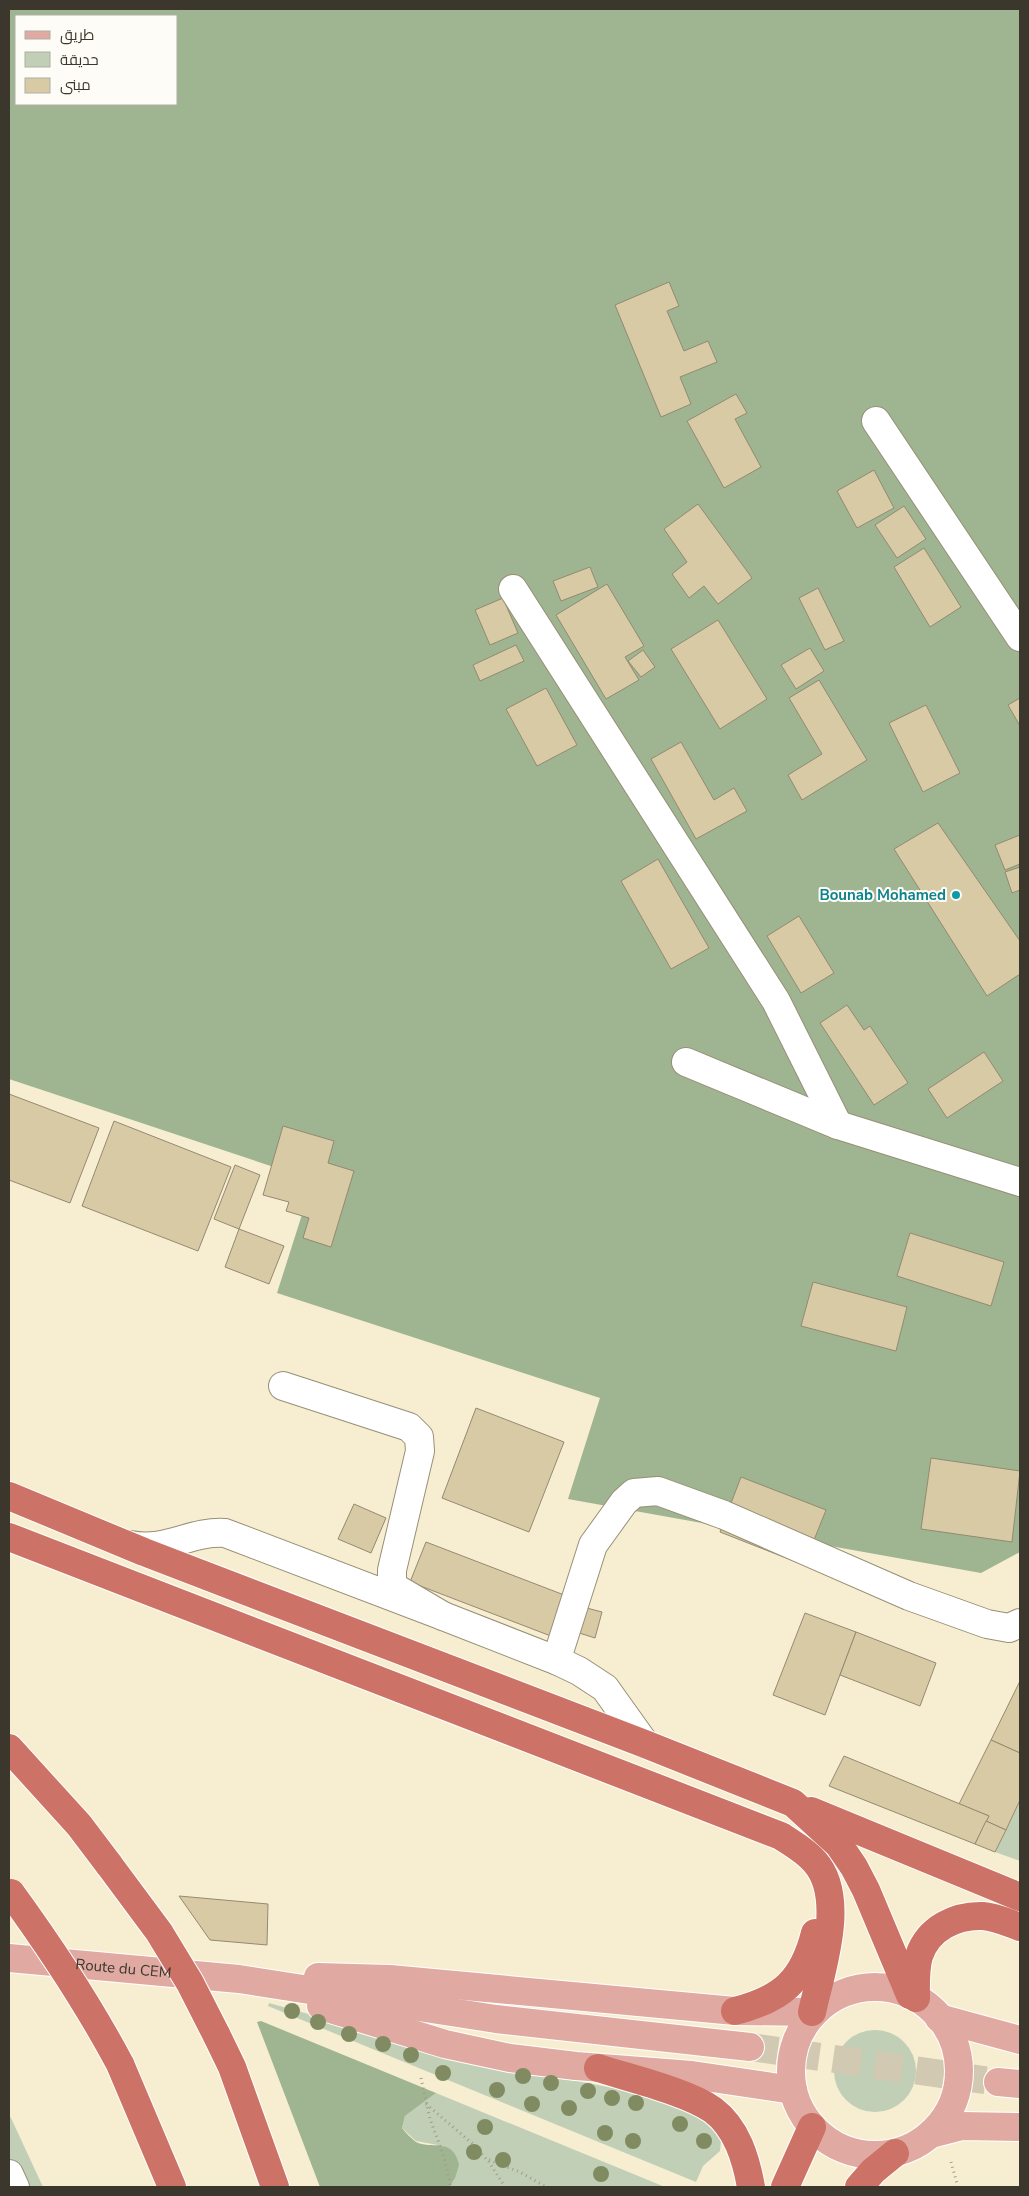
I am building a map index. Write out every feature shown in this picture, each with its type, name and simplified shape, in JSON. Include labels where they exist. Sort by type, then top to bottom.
[{"type":"highway","points":[[9,1496],[125,1544],[645,1744],[1020,1897]]},
{"type":"highway","points":[[9,1537],[781,1836],[816,1863],[826,1883],[831,1903],[831,1924],[812,2012]]},
{"type":"highway","points":[[9,1748],[68,1812],[159,1932],[190,1983],[294,2187]]},
{"type":"highway","points":[[793,1803],[840,1845],[854,1867],[913,1997]]},
{"type":"highway","points":[[735,2011],[762,2003],[787,1987],[798,1976],[806,1960],[816,1930],[818,1912],[815,1893],[809,1879],[796,1861],[763,1828]]},
{"type":"highway","points":[[10,1892],[70,1978],[95,2018],[120,2064],[172,2187]]},
{"type":"highway","points":[[913,1997],[920,1955],[927,1940],[939,1928],[952,1920],[985,1916],[1020,1928]]},
{"type":"highway","points":[[232,2067],[275,2187]]},
{"type":"highway","points":[[598,2068],[675,2093],[713,2111],[737,2140],[747,2164],[751,2187]]},
{"type":"highway","points":[[785,2187],[812,2127]]},
{"type":"highway","points":[[860,2187],[873,2171],[895,2153]]},
{"type":"main road","name":"Route du CEM","points":[[9,1958],[239,1979]]},
{"type":"main road","points":[[239,1979],[336,1977],[390,1979],[735,2011],[812,2012]]},
{"type":"main road","points":[[239,1979],[496,2019],[750,2047]]},
{"type":"main road","points":[[239,1979],[445,2044],[510,2058],[598,2068],[692,2075],[793,2090]]},
{"type":"main road","points":[[873,1987],[892,1989],[913,1997],[939,2018],[953,2040],[959,2064],[957,2090],[947,2114],[931,2134],[914,2146],[895,2153],[872,2156],[849,2152],[829,2142],[812,2127],[800,2109],[793,2090],[791,2066],[796,2042],[812,2012],[837,1996],[855,1989],[873,1987]]},
{"type":"main road","points":[[939,2018],[1020,2040]]},
{"type":"main road","points":[[931,2134],[962,2126],[1020,2126]]},
{"type":"street","points":[[876,421],[1020,637]]},
{"type":"street","points":[[513,588],[776,1001],[838,1125]]},
{"type":"street","points":[[686,1062],[838,1125],[1020,1182]]},
{"type":"street","points":[[284,1386],[409,1427],[419,1437],[420,1451],[392,1570],[392,1586],[443,1616]]},
{"type":"street","points":[[558,1661],[559,1652],[593,1545],[624,1502],[634,1493],[658,1491],[724,1515],[909,1596],[987,1624],[1009,1628],[1020,1622]]},
{"type":"street","points":[[125,1544],[144,1548],[159,1547],[208,1532],[225,1533],[443,1616],[558,1661],[605,1688],[645,1744]]},
{"type":"street","points":[[9,2174],[15,2187]]},
{"type":"path","points":[[422,2078],[426,2104],[452,2187]]},
{"type":"path","points":[[426,2104],[474,2145],[505,2187]]},
{"type":"path","points":[[949,2154],[958,2187]]},
{"type":"path","points":[[486,2159],[520,2172],[546,2187]]},
{"type":"green space","points":[[9,9],[1020,9],[1020,1552],[981,1573],[568,1499],[600,1398],[277,1293],[313,1180],[9,1079]]},
{"type":"green space","points":[[1020,1800],[1020,1861],[995,1852]]},
{"type":"green space","points":[[269,2003],[476,2061],[633,2092],[682,2106],[712,2125],[721,2140],[720,2151],[703,2166],[696,2182],[268,2006]]},
{"type":"green space","points":[[261,2021],[436,2093],[405,2116],[402,2128],[416,2142],[446,2147],[452,2150],[459,2165],[455,2178],[449,2187],[320,2187],[257,2022]]},
{"type":"green space","points":[[875,2030],[891,2033],[904,2042],[913,2055],[916,2071],[913,2087],[904,2100],[891,2109],[875,2112],[859,2109],[846,2100],[837,2087],[834,2071],[837,2055],[846,2042],[859,2033]]},
{"type":"green space","points":[[436,2093],[665,2187],[448,2187],[453,2152],[443,2146],[416,2141],[402,2128],[405,2116]]},
{"type":"green space","points":[[9,2115],[11,2118],[43,2187],[9,2187]]},
{"type":"building","points":[[669,282],[679,306],[667,311],[684,351],[708,341],[717,362],[680,377],[691,404],[661,417],[615,305]]},
{"type":"building","points":[[736,394],[747,413],[735,419],[761,467],[724,488],[687,421]]},
{"type":"building","points":[[874,470],[894,508],[857,528],[837,491]]},
{"type":"building","points":[[698,504],[752,578],[718,604],[704,586],[689,598],[672,574],[687,562],[664,529]]},
{"type":"building","points":[[904,506],[926,539],[897,558],[875,525]]},
{"type":"building","points":[[924,548],[961,607],[930,627],[894,567]]},
{"type":"building","points":[[590,567],[598,587],[561,601],[553,581]]},
{"type":"building","points":[[607,584],[644,646],[625,657],[639,680],[606,699],[556,615]]},
{"type":"building","points":[[818,588],[844,641],[825,650],[799,598]]},
{"type":"building","points":[[503,598],[518,633],[490,645],[475,610]]},
{"type":"building","points":[[718,620],[767,699],[720,729],[671,649]]},
{"type":"building","points":[[516,645],[524,661],[480,681],[473,665]]},
{"type":"building","points":[[810,648],[824,671],[796,689],[781,665]]},
{"type":"building","points":[[643,650],[655,667],[641,677],[628,661]]},
{"type":"building","points":[[819,680],[867,760],[802,800],[788,775],[822,754],[789,698]]},
{"type":"building","points":[[546,688],[577,745],[537,766],[506,709]]},
{"type":"building","points":[[1020,698],[1020,726],[1008,705]]},
{"type":"building","points":[[926,705],[960,773],[923,792],[889,723]]},
{"type":"building","points":[[681,742],[714,800],[734,788],[747,811],[696,839],[651,759]]},
{"type":"building","name":"Bounab Mohamed","points":[[938,823],[1020,941],[1020,974],[987,996],[894,849]]},
{"type":"building","points":[[1020,835],[1020,864],[1005,870],[995,845]]},
{"type":"building","points":[[658,859],[709,948],[671,969],[621,881]]},
{"type":"building","points":[[1020,867],[1020,890],[1012,893],[1005,872]]},
{"type":"building","points":[[799,916],[834,973],[801,993],[767,936]]},
{"type":"building","points":[[847,1005],[864,1030],[870,1026],[908,1083],[874,1105],[820,1023]]},
{"type":"building","points":[[984,1052],[1003,1081],[947,1118],[928,1089]]},
{"type":"building","points":[[9,1094],[99,1128],[70,1203],[9,1180]]},
{"type":"building","points":[[114,1121],[231,1167],[198,1251],[82,1206]]},
{"type":"building","points":[[283,1126],[334,1141],[328,1163],[354,1171],[331,1247],[303,1238],[309,1218],[286,1211],[289,1202],[263,1195]]},
{"type":"building","points":[[235,1165],[260,1175],[239,1229],[214,1219]]},
{"type":"building","points":[[239,1229],[284,1246],[269,1284],[225,1267]]},
{"type":"building","points":[[910,1233],[1004,1262],[991,1306],[897,1276]]},
{"type":"building","points":[[813,1282],[907,1307],[896,1351],[801,1326]]},
{"type":"building","points":[[476,1408],[564,1442],[529,1532],[442,1498]]},
{"type":"building","points":[[931,1458],[1020,1471],[1012,1542],[921,1529]]},
{"type":"building","points":[[741,1477],[826,1510],[804,1565],[720,1532]]},
{"type":"building","points":[[354,1504],[386,1518],[371,1553],[338,1539]]},
{"type":"building","points":[[426,1542],[572,1598],[556,1638],[410,1582]]},
{"type":"building","points":[[583,1607],[602,1612],[595,1638],[576,1632]]},
{"type":"building","points":[[805,1613],[856,1632],[825,1715],[773,1695]]},
{"type":"building","points":[[856,1632],[936,1663],[920,1706],[840,1675]]},
{"type":"building","points":[[1020,1681],[1020,1753],[991,1740]]},
{"type":"building","points":[[991,1740],[1020,1753],[1020,1800],[1006,1830],[986,1821],[989,1816],[959,1804]]},
{"type":"building","points":[[844,1756],[989,1816],[975,1844],[829,1786]]},
{"type":"building","points":[[986,1821],[1006,1830],[995,1852],[975,1844]]},
{"type":"building","points":[[179,1896],[268,1904],[267,1945],[210,1940]]},
{"type":"tunnel","points":[[750,2047],[998,2082]]},
{"type":"place","name":"Bounab Mohamed","points":[[956,895]]}]
